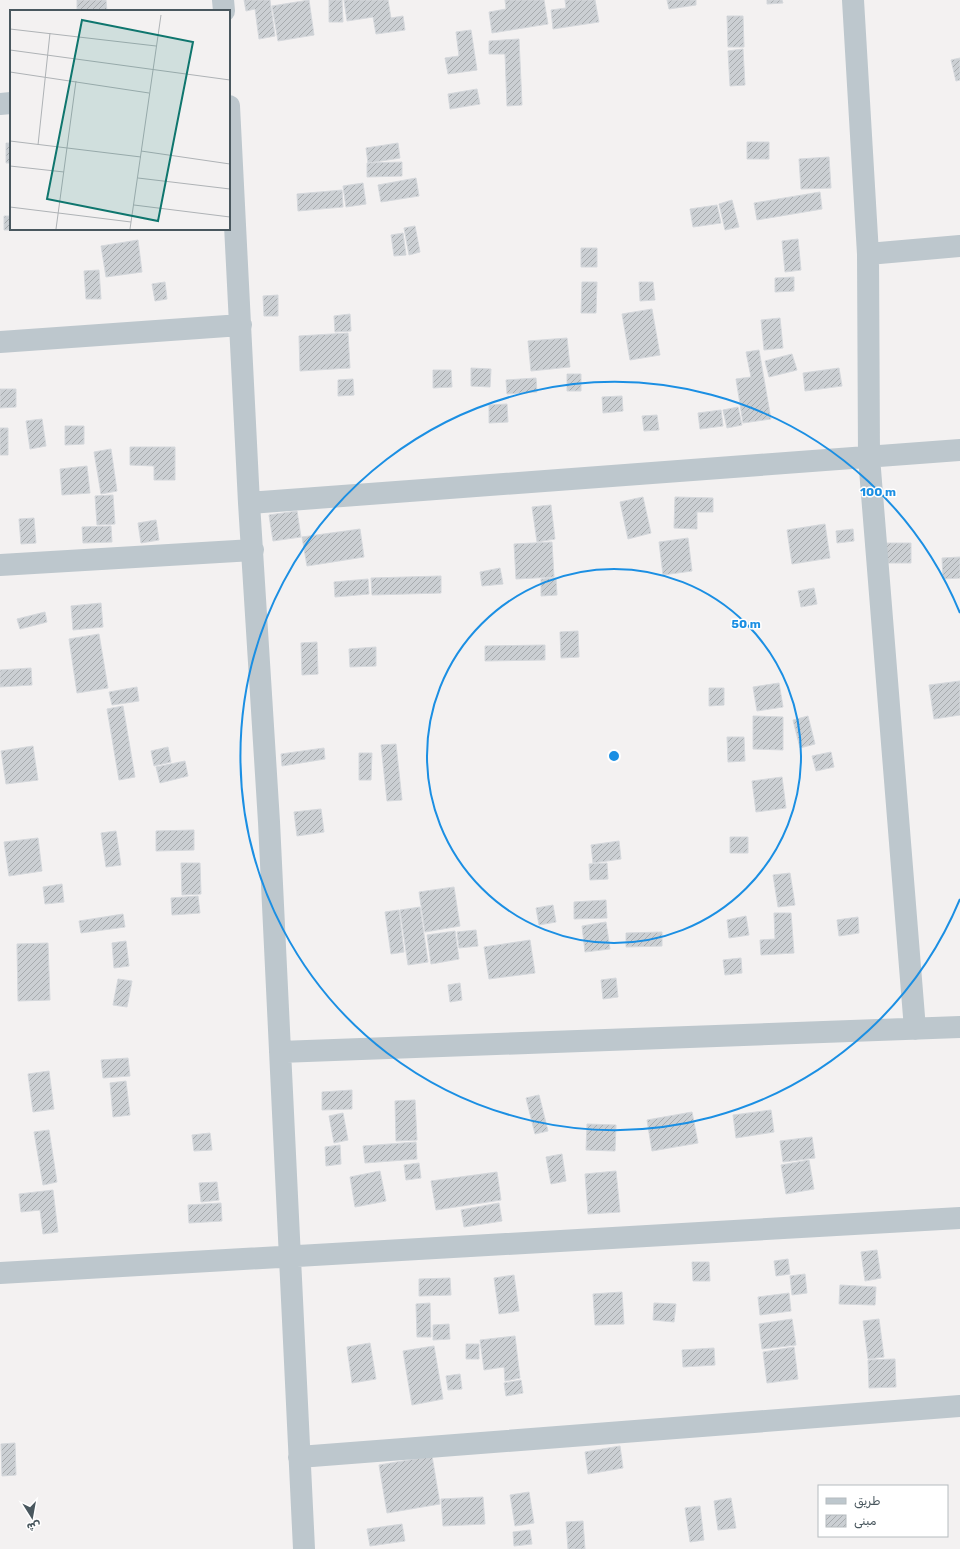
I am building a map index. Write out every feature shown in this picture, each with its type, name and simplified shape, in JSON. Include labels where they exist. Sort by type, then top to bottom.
[{"type":"street","points":[[223,0],[224,10]]},
{"type":"street","points":[[853,0],[868,254],[869,457],[915,1029]]},
{"type":"street","points":[[230,124],[280,1052],[304,1549]]},
{"type":"street","points":[[868,254],[960,246]]},
{"type":"street","points":[[0,342],[241,325]]},
{"type":"street","points":[[250,503],[960,450]]},
{"type":"street","points":[[0,565],[253,550]]},
{"type":"street","points":[[280,1052],[960,1027]]},
{"type":"street","points":[[0,1273],[960,1218]]},
{"type":"street","points":[[299,1457],[960,1406]]},
{"type":"building","points":[[77,0],[106,0],[107,10],[77,10]]},
{"type":"building","points":[[244,0],[270,0],[275,36],[259,39],[255,9],[246,11]]},
{"type":"building","points":[[309,0],[314,35],[278,41],[272,6]]},
{"type":"building","points":[[329,0],[342,0],[343,22],[329,22]]},
{"type":"building","points":[[344,0],[388,0],[391,18],[403,16],[405,30],[376,34],[373,17],[347,21]]},
{"type":"building","points":[[505,0],[544,0],[548,24],[492,33],[489,12],[506,9]]},
{"type":"building","points":[[565,0],[595,0],[599,22],[553,29],[551,10],[566,8]]},
{"type":"building","points":[[667,0],[696,0],[696,5],[669,9]]},
{"type":"building","points":[[767,0],[782,0],[783,3],[767,4]]},
{"type":"building","points":[[727,16],[743,16],[744,47],[728,47]]},
{"type":"building","points":[[471,30],[477,70],[448,74],[445,58],[459,56],[456,32]]},
{"type":"building","points":[[519,39],[522,105],[507,106],[505,54],[489,54],[489,41]]},
{"type":"building","points":[[743,49],[745,85],[730,86],[728,51]]},
{"type":"building","points":[[960,58],[960,80],[956,81],[951,60]]},
{"type":"building","points":[[477,89],[480,104],[450,109],[448,94]]},
{"type":"building","points":[[747,142],[769,142],[769,159],[747,159]]},
{"type":"building","points":[[6,143],[10,143],[10,163],[6,163]]},
{"type":"building","points":[[398,143],[400,158],[368,163],[366,148]]},
{"type":"building","points":[[829,157],[831,188],[801,189],[799,159]]},
{"type":"building","points":[[402,162],[402,176],[367,177],[367,163]]},
{"type":"building","points":[[416,178],[419,196],[381,202],[378,185]]},
{"type":"building","points":[[363,183],[366,204],[346,207],[343,186]]},
{"type":"building","points":[[342,190],[343,207],[298,211],[297,194]]},
{"type":"building","points":[[820,192],[822,209],[757,220],[754,203]]},
{"type":"building","points":[[732,200],[739,227],[725,230],[719,204]]},
{"type":"building","points":[[717,205],[721,223],[693,227],[690,209]]},
{"type":"building","points":[[4,216],[10,216],[10,230],[4,230]]},
{"type":"building","points":[[415,226],[420,252],[409,255],[404,228]]},
{"type":"building","points":[[403,233],[406,255],[394,256],[391,235]]},
{"type":"building","points":[[798,239],[801,270],[785,272],[782,241]]},
{"type":"building","points":[[138,240],[142,272],[106,277],[101,246]]},
{"type":"building","points":[[581,248],[597,248],[597,267],[581,267]]},
{"type":"building","points":[[99,270],[101,299],[86,299],[84,271]]},
{"type":"building","points":[[794,277],[794,291],[775,292],[775,278]]},
{"type":"building","points":[[165,282],[167,299],[155,301],[152,284]]},
{"type":"building","points":[[582,282],[597,282],[596,313],[581,313]]},
{"type":"building","points":[[639,282],[653,282],[655,300],[640,301]]},
{"type":"building","points":[[278,295],[278,316],[264,316],[263,296]]},
{"type":"building","points":[[652,309],[660,355],[630,360],[622,314]]},
{"type":"building","points":[[350,314],[351,331],[335,332],[334,316]]},
{"type":"building","points":[[780,318],[783,348],[764,350],[761,320]]},
{"type":"building","points":[[348,333],[350,368],[300,371],[299,336]]},
{"type":"building","points":[[567,338],[570,367],[531,371],[528,341]]},
{"type":"building","points":[[759,350],[771,419],[743,423],[736,379],[751,377],[746,352]]},
{"type":"building","points":[[792,354],[797,370],[769,377],[765,361]]},
{"type":"building","points":[[471,368],[491,369],[490,387],[471,386]]},
{"type":"building","points":[[839,368],[842,386],[805,391],[803,373]]},
{"type":"building","points":[[433,370],[451,370],[452,387],[433,388]]},
{"type":"building","points":[[567,374],[581,374],[581,391],[567,391]]},
{"type":"building","points":[[536,378],[537,392],[507,394],[506,380]]},
{"type":"building","points":[[353,379],[354,395],[338,396],[338,380]]},
{"type":"building","points":[[0,389],[16,389],[16,407],[0,408]]},
{"type":"building","points":[[622,396],[623,411],[603,413],[602,397]]},
{"type":"building","points":[[507,404],[508,422],[489,423],[489,405]]},
{"type":"building","points":[[738,407],[742,425],[727,428],[723,410]]},
{"type":"building","points":[[721,410],[723,426],[700,429],[698,413]]},
{"type":"building","points":[[657,415],[659,430],[644,431],[642,416]]},
{"type":"building","points":[[42,419],[46,446],[30,449],[26,421]]},
{"type":"building","points":[[65,426],[84,426],[84,444],[65,445]]},
{"type":"building","points":[[0,428],[8,428],[8,455],[0,455]]},
{"type":"building","points":[[130,447],[175,447],[175,480],[154,480],[154,466],[130,465]]},
{"type":"building","points":[[111,449],[117,491],[101,494],[94,452]]},
{"type":"building","points":[[87,466],[90,493],[62,495],[60,469]]},
{"type":"building","points":[[113,495],[115,524],[97,525],[95,496]]},
{"type":"building","points":[[643,497],[651,533],[628,539],[620,502]]},
{"type":"building","points":[[675,497],[713,498],[713,512],[697,512],[697,529],[674,528]]},
{"type":"building","points":[[551,505],[555,539],[537,542],[532,507]]},
{"type":"building","points":[[297,511],[301,537],[273,541],[269,515]]},
{"type":"building","points":[[34,518],[36,543],[21,544],[19,519]]},
{"type":"building","points":[[156,520],[159,540],[141,543],[138,523]]},
{"type":"building","points":[[825,524],[830,558],[792,564],[787,530]]},
{"type":"building","points":[[111,526],[112,542],[83,543],[82,527]]},
{"type":"building","points":[[360,529],[364,557],[307,566],[302,537]]},
{"type":"building","points":[[853,529],[854,541],[837,543],[836,531]]},
{"type":"building","points":[[688,538],[692,571],[663,575],[659,542]]},
{"type":"building","points":[[552,542],[554,577],[516,579],[514,544]]},
{"type":"building","points":[[885,543],[911,543],[911,563],[884,563]]},
{"type":"building","points":[[960,557],[960,578],[943,579],[942,558]]},
{"type":"building","points":[[500,568],[503,584],[482,586],[480,572]]},
{"type":"building","points":[[441,576],[441,593],[372,595],[371,578]]},
{"type":"building","points":[[556,578],[557,595],[541,596],[541,579]]},
{"type":"building","points":[[368,579],[369,594],[335,597],[334,582]]},
{"type":"building","points":[[814,588],[817,604],[801,607],[798,591]]},
{"type":"building","points":[[101,603],[103,627],[73,630],[71,606]]},
{"type":"building","points":[[45,612],[47,622],[20,629],[17,619]]},
{"type":"building","points":[[578,631],[579,657],[561,658],[560,632]]},
{"type":"building","points":[[99,634],[108,688],[77,693],[69,639]]},
{"type":"building","points":[[317,642],[318,674],[302,675],[301,643]]},
{"type":"building","points":[[545,645],[545,660],[485,661],[485,646]]},
{"type":"building","points":[[376,647],[376,666],[350,667],[349,649]]},
{"type":"building","points":[[31,668],[32,685],[0,687],[0,670]]},
{"type":"building","points":[[960,681],[960,715],[934,719],[929,685]]},
{"type":"building","points":[[779,683],[783,707],[757,711],[753,687]]},
{"type":"building","points":[[137,687],[139,701],[112,705],[109,692]]},
{"type":"building","points":[[709,688],[724,688],[724,705],[709,706]]},
{"type":"building","points":[[123,706],[135,777],[119,780],[107,709]]},
{"type":"building","points":[[753,716],[783,717],[783,750],[753,749]]},
{"type":"building","points":[[808,716],[815,744],[800,748],[793,720]]},
{"type":"building","points":[[727,737],[744,737],[745,761],[728,762]]},
{"type":"building","points":[[396,744],[402,800],[387,801],[381,745]]},
{"type":"building","points":[[33,746],[38,780],[6,784],[1,751]]},
{"type":"building","points":[[168,747],[171,762],[154,766],[151,751]]},
{"type":"building","points":[[324,748],[325,759],[282,766],[281,754]]},
{"type":"building","points":[[831,752],[834,767],[816,771],[812,756]]},
{"type":"building","points":[[359,753],[372,753],[371,780],[359,780]]},
{"type":"building","points":[[185,761],[188,776],[160,783],[156,767]]},
{"type":"building","points":[[782,777],[786,808],[756,812],[752,781]]},
{"type":"building","points":[[321,809],[324,832],[297,836],[294,812]]},
{"type":"building","points":[[194,830],[194,850],[156,851],[156,831]]},
{"type":"building","points":[[116,831],[121,865],[106,867],[101,833]]},
{"type":"building","points":[[730,837],[748,837],[748,853],[730,853]]},
{"type":"building","points":[[38,838],[42,871],[9,876],[4,842]]},
{"type":"building","points":[[619,841],[621,859],[593,863],[591,845]]},
{"type":"building","points":[[181,863],[200,863],[201,894],[182,895]]},
{"type":"building","points":[[607,863],[608,879],[590,880],[589,864]]},
{"type":"building","points":[[790,873],[795,905],[778,907],[773,875]]},
{"type":"building","points":[[62,884],[64,902],[45,904],[43,887]]},
{"type":"building","points":[[454,887],[460,926],[425,932],[419,892]]},
{"type":"building","points":[[198,896],[200,913],[172,915],[171,898]]},
{"type":"building","points":[[606,900],[607,918],[574,919],[574,902]]},
{"type":"building","points":[[553,905],[556,922],[539,925],[536,908]]},
{"type":"building","points":[[420,907],[428,962],[408,965],[400,910]]},
{"type":"building","points":[[399,910],[404,952],[391,954],[385,912]]},
{"type":"building","points":[[774,913],[791,913],[794,953],[761,955],[760,940],[775,939]]},
{"type":"building","points":[[123,914],[125,927],[81,933],[79,921]]},
{"type":"building","points":[[746,916],[749,935],[729,938],[727,920]]},
{"type":"building","points":[[858,917],[859,933],[839,936],[837,920]]},
{"type":"building","points":[[606,922],[610,949],[585,952],[582,926]]},
{"type":"building","points":[[476,930],[478,946],[459,948],[457,932]]},
{"type":"building","points":[[455,931],[459,959],[431,964],[427,935]]},
{"type":"building","points":[[662,932],[662,946],[626,947],[626,933]]},
{"type":"building","points":[[530,940],[535,973],[489,979],[484,947]]},
{"type":"building","points":[[126,941],[129,966],[114,968],[112,943]]},
{"type":"building","points":[[48,943],[50,1000],[18,1001],[17,944]]},
{"type":"building","points":[[741,958],[742,973],[725,975],[723,960]]},
{"type":"building","points":[[616,978],[618,997],[603,999],[601,980]]},
{"type":"building","points":[[118,979],[132,981],[127,1007],[113,1005]]},
{"type":"building","points":[[460,983],[462,1000],[450,1002],[448,985]]},
{"type":"building","points":[[128,1058],[130,1076],[103,1078],[101,1060]]},
{"type":"building","points":[[49,1071],[54,1109],[33,1112],[28,1074]]},
{"type":"building","points":[[126,1081],[130,1115],[113,1117],[110,1083]]},
{"type":"building","points":[[352,1090],[352,1109],[322,1110],[322,1092]]},
{"type":"building","points":[[539,1095],[548,1131],[535,1134],[526,1098]]},
{"type":"building","points":[[415,1100],[417,1140],[396,1141],[395,1101]]},
{"type":"building","points":[[771,1110],[774,1132],[736,1138],[733,1115]]},
{"type":"building","points":[[692,1112],[698,1143],[652,1151],[647,1120]]},
{"type":"building","points":[[343,1113],[348,1140],[334,1143],[329,1116]]},
{"type":"building","points":[[587,1124],[616,1125],[615,1151],[586,1150]]},
{"type":"building","points":[[49,1130],[57,1182],[43,1185],[34,1132]]},
{"type":"building","points":[[210,1133],[212,1150],[194,1151],[192,1135]]},
{"type":"building","points":[[812,1137],[815,1158],[783,1162],[780,1141]]},
{"type":"building","points":[[416,1142],[417,1159],[365,1163],[363,1146]]},
{"type":"building","points":[[340,1145],[341,1164],[326,1166],[325,1147]]},
{"type":"building","points":[[562,1154],[566,1181],[551,1184],[546,1157]]},
{"type":"building","points":[[809,1160],[814,1189],[786,1194],[781,1165]]},
{"type":"building","points":[[419,1163],[421,1178],[406,1180],[404,1165]]},
{"type":"building","points":[[380,1171],[386,1201],[355,1207],[350,1177]]},
{"type":"building","points":[[616,1171],[620,1212],[588,1214],[585,1174]]},
{"type":"building","points":[[497,1172],[501,1200],[436,1210],[431,1181]]},
{"type":"building","points":[[217,1182],[219,1200],[201,1202],[199,1183]]},
{"type":"building","points":[[53,1190],[58,1232],[43,1234],[40,1210],[21,1212],[19,1194]]},
{"type":"building","points":[[221,1203],[222,1221],[189,1223],[188,1205]]},
{"type":"building","points":[[499,1203],[502,1221],[464,1227],[461,1210]]},
{"type":"building","points":[[877,1250],[881,1278],[865,1281],[861,1252]]},
{"type":"building","points":[[788,1259],[790,1274],[776,1276],[774,1261]]},
{"type":"building","points":[[692,1262],[709,1262],[710,1281],[693,1281]]},
{"type":"building","points":[[805,1274],[807,1293],[792,1295],[790,1276]]},
{"type":"building","points":[[514,1275],[519,1311],[499,1314],[494,1278]]},
{"type":"building","points":[[450,1278],[451,1295],[419,1296],[419,1279]]},
{"type":"building","points":[[840,1285],[876,1287],[875,1305],[839,1304]]},
{"type":"building","points":[[622,1292],[624,1324],[595,1325],[593,1294]]},
{"type":"building","points":[[789,1293],[791,1311],[760,1315],[758,1297]]},
{"type":"building","points":[[430,1303],[431,1337],[417,1337],[416,1304]]},
{"type":"building","points":[[654,1303],[676,1304],[674,1322],[653,1320]]},
{"type":"building","points":[[792,1319],[796,1345],[762,1349],[759,1324]]},
{"type":"building","points":[[879,1319],[884,1357],[868,1359],[863,1321]]},
{"type":"building","points":[[449,1324],[450,1339],[433,1340],[433,1325]]},
{"type":"building","points":[[515,1336],[520,1378],[505,1381],[504,1367],[484,1370],[480,1340]]},
{"type":"building","points":[[370,1343],[376,1379],[352,1383],[347,1347]]},
{"type":"building","points":[[466,1344],[479,1344],[479,1359],[466,1359]]},
{"type":"building","points":[[434,1346],[443,1399],[412,1405],[403,1351]]},
{"type":"building","points":[[794,1347],[798,1379],[767,1383],[763,1352]]},
{"type":"building","points":[[714,1348],[715,1365],[683,1367],[682,1350]]},
{"type":"building","points":[[895,1359],[896,1387],[869,1388],[868,1360]]},
{"type":"building","points":[[460,1374],[462,1389],[448,1390],[446,1376]]},
{"type":"building","points":[[521,1380],[523,1393],[506,1396],[504,1383]]},
{"type":"building","points":[[15,1443],[16,1475],[2,1476],[1,1444]]},
{"type":"building","points":[[620,1446],[623,1468],[588,1474],[585,1452]]},
{"type":"building","points":[[432,1456],[440,1504],[387,1513],[379,1465]]},
{"type":"building","points":[[529,1492],[534,1523],[515,1526],[510,1495]]},
{"type":"building","points":[[483,1497],[485,1524],[443,1526],[441,1499]]},
{"type":"building","points":[[731,1498],[736,1528],[718,1530],[714,1501]]},
{"type":"building","points":[[700,1506],[704,1540],[690,1542],[685,1508]]},
{"type":"building","points":[[583,1521],[585,1549],[568,1549],[566,1522]]},
{"type":"building","points":[[402,1524],[405,1541],[370,1546],[367,1529]]},
{"type":"building","points":[[530,1530],[532,1544],[514,1546],[513,1532]]}]
